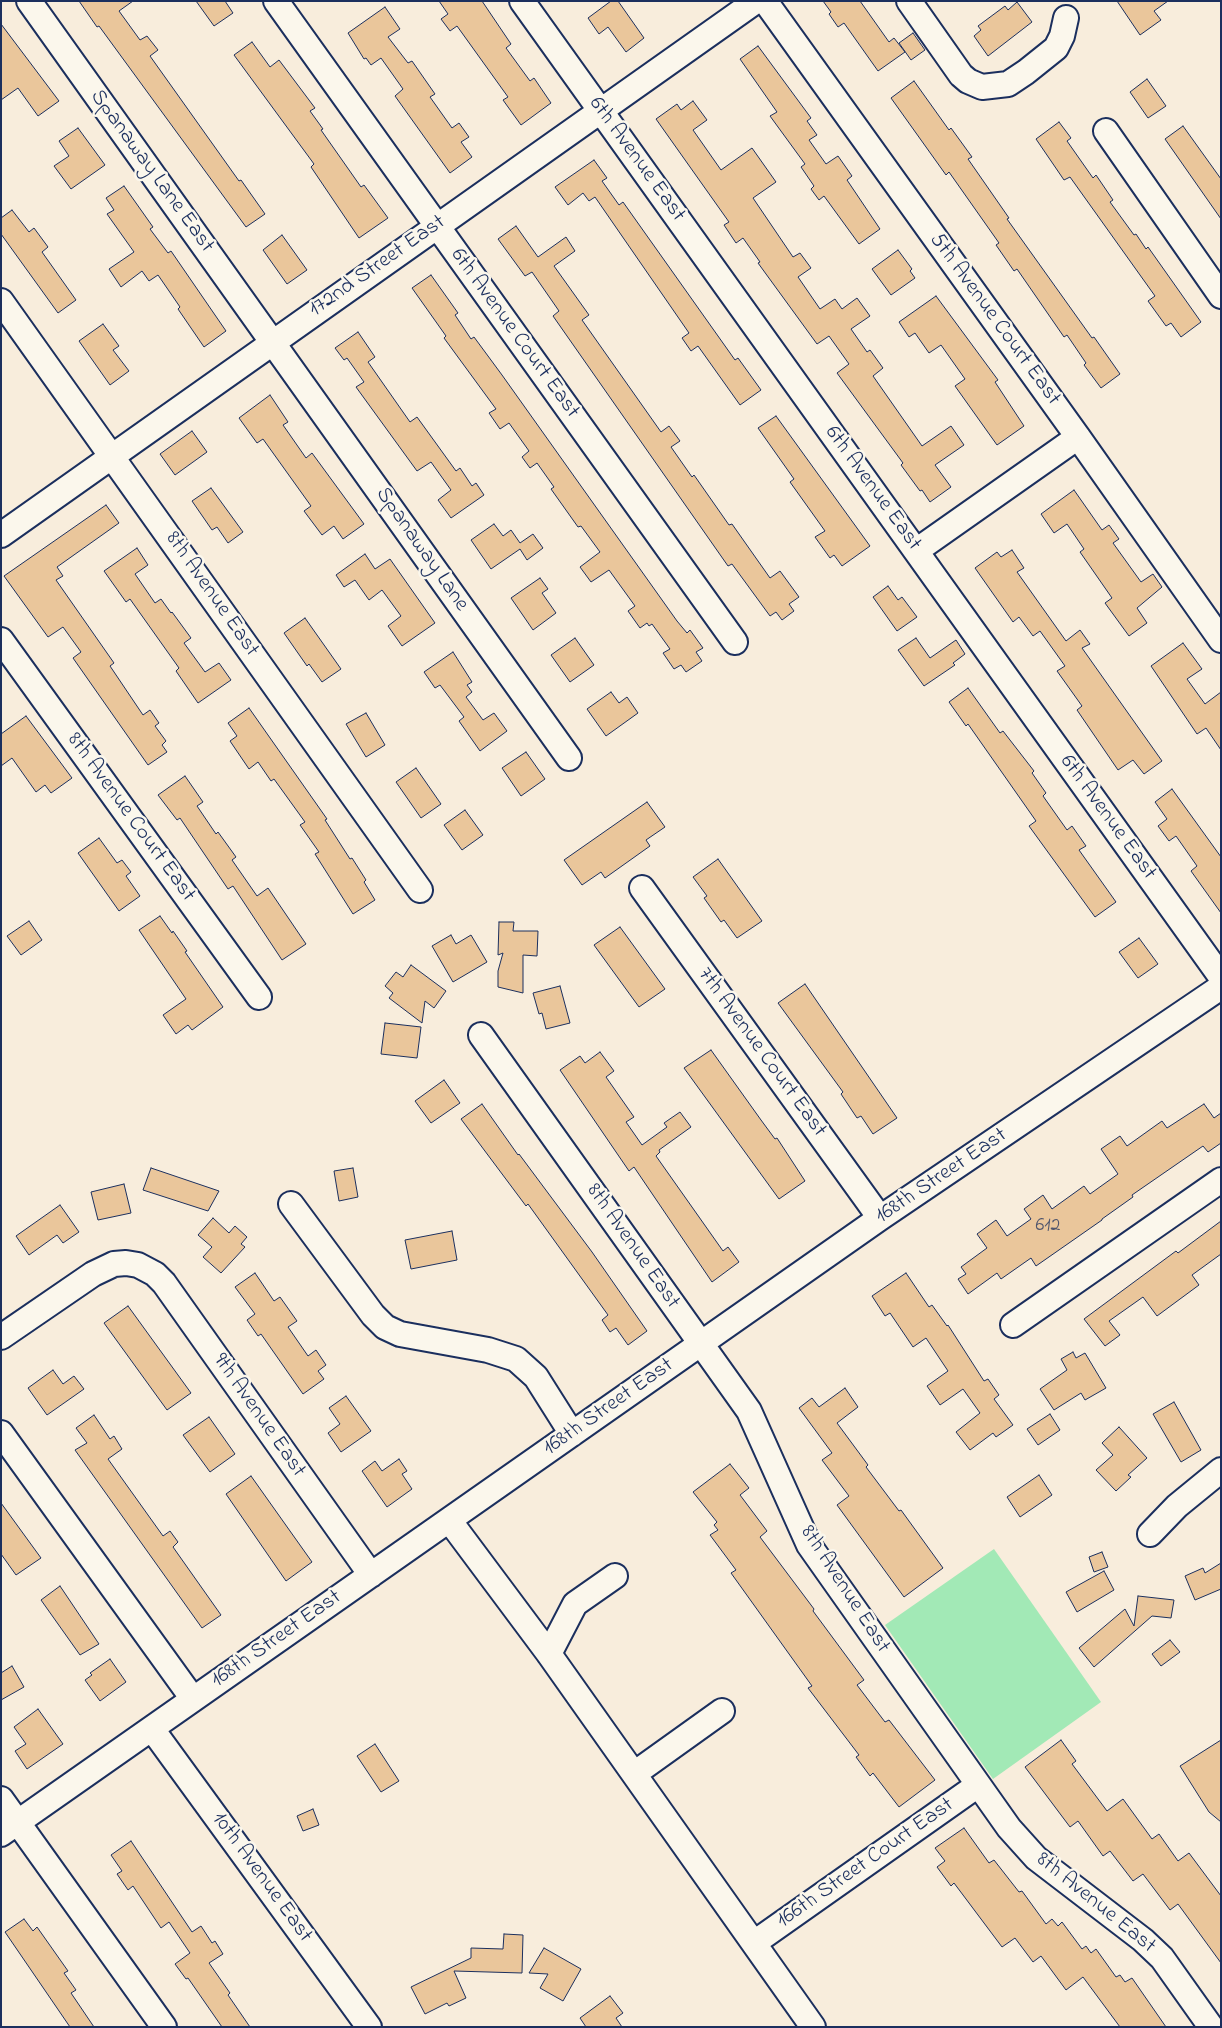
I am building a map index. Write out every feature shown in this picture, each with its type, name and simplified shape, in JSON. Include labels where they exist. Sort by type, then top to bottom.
[{"type":"street","name":"Spanaway Lane East","points":[[30,1],[273,342]]},
{"type":"street","name":"6th Avenue Court East","points":[[276,1],[735,642]]},
{"type":"street","name":"6th Avenue East","points":[[522,1],[1221,977]]},
{"type":"street","name":"172nd Street East","points":[[1,535],[756,1]]},
{"type":"street","name":"5th Avenue Court East","points":[[764,1],[1078,437],[1221,640]]},
{"type":"street","points":[[909,1],[961,75],[968,81],[982,87],[1008,84],[1056,48],[1062,36],[1066,18]]},
{"type":"street","points":[[1106,131],[1221,296]]},
{"type":"street","name":"8th Avenue East","points":[[1,301],[420,890]]},
{"type":"street","name":"Spanaway Lane","points":[[273,342],[569,758]]},
{"type":"street","points":[[916,551],[1078,437]]},
{"type":"street","name":"8th Avenue Court East","points":[[1,640],[259,997]]},
{"type":"street","name":"7th Avenue Court East","points":[[642,888],[880,1218]]},
{"type":"street","name":"168th Street East","points":[[10,1828],[880,1218],[1221,987]]},
{"type":"street","name":"8th Avenue East","points":[[481,1035],[749,1411],[809,1545],[1008,1828],[1036,1858],[1143,1940],[1162,1958],[1211,2027]]},
{"type":"street","points":[[1012,1325],[1221,1180]]},
{"type":"street","points":[[291,1204],[373,1315],[386,1327],[400,1334],[488,1350],[516,1359],[536,1377],[572,1434]]},
{"type":"street","name":"9th Avenue East","points":[[1,1337],[93,1274],[114,1264],[138,1265],[155,1274],[164,1283],[370,1575]]},
{"type":"street","points":[[1,1434],[193,1699]]},
{"type":"street","points":[[1150,1534],[1177,1506],[1221,1470]]},
{"type":"street","points":[[450,1520],[549,1654],[813,2027]]},
{"type":"street","points":[[549,1654],[575,1604],[615,1576]]},
{"type":"street","points":[[634,1774],[722,1711]]},
{"type":"street","name":"10th Avenue East","points":[[152,1729],[369,2027]]},
{"type":"street","name":"166th Street Court East","points":[[754,1943],[978,1785]]},
{"type":"street","points":[[1,1799],[10,1828],[164,2027]]},
{"type":"green space","points":[[994,1549],[1101,1702],[993,1779],[885,1625]]},
{"type":"building","points":[[79,1],[133,1],[119,11],[140,40],[147,36],[158,50],[150,56],[239,181],[241,180],[265,214],[246,227]]},
{"type":"building","points":[[196,1],[225,1],[233,13],[214,26]]},
{"type":"building","points":[[439,1],[482,1],[511,44],[506,48],[530,81],[534,78],[551,103],[521,125],[503,100],[508,97],[457,26],[450,31],[441,19],[448,14]]},
{"type":"building","points":[[611,1],[618,1],[644,38],[626,52],[608,27],[599,34],[588,18]]},
{"type":"building","points":[[823,1],[860,1],[889,42],[894,38],[905,52],[878,71],[844,23],[838,27]]},
{"type":"building","points":[[1117,1],[1168,1],[1154,11],[1161,20],[1140,35]]},
{"type":"building","points":[[1017,2],[1032,22],[988,56],[974,36],[981,30],[978,26],[1005,6],[1008,10]]},
{"type":"building","points":[[385,7],[400,29],[388,37],[408,63],[412,61],[435,94],[430,97],[452,128],[459,123],[469,137],[461,142],[472,157],[450,173],[395,96],[403,89],[381,58],[371,65],[366,58],[364,59],[348,33]]},
{"type":"building","points":[[1,24],[59,101],[38,116],[18,88],[1,100]]},
{"type":"building","points":[[913,33],[925,50],[911,60],[899,43]]},
{"type":"building","points":[[252,42],[270,67],[279,60],[315,108],[310,111],[323,129],[321,130],[361,187],[364,185],[388,218],[359,238],[311,167],[314,164],[234,55]]},
{"type":"building","points":[[758,46],[811,118],[807,121],[817,135],[809,140],[826,164],[838,156],[852,176],[847,180],[880,229],[859,244],[824,196],[819,200],[811,189],[814,186],[801,167],[805,164],[770,116],[777,112],[740,59]]},
{"type":"building","points":[[1147,79],[1166,106],[1148,118],[1130,92]]},
{"type":"building","points":[[914,81],[949,130],[951,128],[972,157],[968,159],[1009,218],[1007,219],[1120,374],[1101,388],[1084,365],[1086,363],[1067,335],[1064,337],[1017,269],[1014,271],[996,245],[999,243],[949,172],[946,175],[891,98]]},
{"type":"building","points":[[693,101],[707,120],[693,130],[721,170],[752,148],[776,182],[753,198],[793,257],[800,253],[811,268],[798,277],[820,309],[835,299],[842,309],[857,298],[870,316],[851,329],[867,352],[870,350],[883,368],[873,376],[922,446],[951,426],[964,445],[935,465],[951,487],[930,502],[901,465],[903,463],[837,373],[849,364],[829,336],[817,344],[758,263],[760,262],[743,238],[736,243],[724,225],[729,222],[656,119],[677,104],[681,110]]},
{"type":"building","points":[[1059,122],[1071,138],[1067,141],[1093,178],[1096,175],[1113,200],[1110,202],[1134,235],[1136,234],[1146,249],[1148,247],[1201,322],[1181,337],[1171,323],[1166,326],[1148,301],[1155,296],[1070,177],[1064,180],[1036,139]]},
{"type":"building","points":[[1183,126],[1221,179],[1221,219],[1165,139]]},
{"type":"building","points":[[78,128],[105,165],[71,189],[54,166],[69,156],[59,141]]},
{"type":"building","points":[[594,160],[607,178],[602,181],[619,205],[623,202],[735,360],[738,358],[761,390],[740,405],[698,346],[691,351],[682,338],[689,333],[595,197],[589,201],[583,193],[568,205],[555,187]]},
{"type":"building","points":[[124,186],[153,227],[150,229],[168,253],[171,251],[226,331],[204,347],[158,275],[149,281],[142,271],[121,287],[109,269],[134,252],[107,214],[114,210],[106,198]]},
{"type":"building","points":[[12,210],[29,232],[34,228],[48,247],[42,252],[76,300],[58,313],[1,234],[1,218]]},
{"type":"building","points":[[516,226],[538,257],[566,237],[575,251],[554,266],[589,315],[582,320],[661,432],[669,426],[680,441],[671,447],[692,477],[694,475],[729,525],[732,524],[770,578],[780,571],[799,597],[789,604],[794,611],[782,620],[776,612],[770,616],[732,564],[728,566],[553,316],[559,311],[532,272],[525,276],[498,239]]},
{"type":"building","points":[[282,235],[307,270],[287,284],[263,250]]},
{"type":"building","points":[[898,250],[912,269],[910,271],[915,278],[891,295],[872,269]]},
{"type":"building","points":[[431,275],[458,313],[455,315],[471,339],[474,337],[502,375],[677,621],[687,633],[690,630],[703,648],[696,652],[702,661],[686,672],[681,665],[674,669],[663,653],[670,649],[652,624],[649,626],[647,623],[640,628],[628,611],[635,606],[609,570],[591,582],[580,567],[600,552],[581,526],[578,527],[551,489],[554,487],[537,463],[530,468],[522,457],[529,451],[509,423],[500,429],[489,413],[496,409],[444,338],[446,336],[412,288]]},
{"type":"building","points":[[936,296],[998,380],[995,382],[1024,426],[997,445],[955,386],[965,379],[941,345],[929,353],[915,333],[909,337],[899,322]]},
{"type":"building","points":[[103,324],[119,346],[113,350],[129,371],[110,385],[79,341]]},
{"type":"building","points":[[358,332],[375,357],[368,362],[410,422],[417,417],[456,471],[460,468],[472,486],[476,483],[484,495],[451,518],[438,500],[451,490],[431,462],[417,471],[356,387],[364,382],[347,358],[344,360],[335,348]]},
{"type":"building","points":[[270,395],[288,422],[283,425],[306,458],[312,453],[364,524],[343,539],[334,526],[322,535],[304,511],[311,506],[263,439],[257,443],[239,418]]},
{"type":"building","points":[[776,416],[870,546],[842,566],[834,555],[830,558],[815,537],[825,531],[790,482],[794,479],[758,428]]},
{"type":"building","points":[[192,431],[207,452],[175,475],[160,454]]},
{"type":"building","points":[[211,488],[243,532],[228,543],[217,527],[212,530],[192,501]]},
{"type":"building","points":[[1074,490],[1102,530],[1109,525],[1119,539],[1113,543],[1141,582],[1153,574],[1162,587],[1137,608],[1147,623],[1129,636],[1105,603],[1112,598],[1080,552],[1084,549],[1067,524],[1054,533],[1041,514]]},
{"type":"building","points":[[106,505],[119,523],[57,567],[63,576],[56,580],[114,663],[110,666],[143,715],[150,710],[159,723],[155,726],[166,741],[162,745],[167,752],[148,765],[73,658],[81,652],[63,627],[48,637],[4,576]]},
{"type":"building","points":[[494,524],[503,536],[511,530],[520,543],[533,534],[543,548],[527,560],[520,549],[491,569],[471,540]]},
{"type":"building","points":[[137,548],[148,565],[135,574],[155,603],[161,599],[191,638],[184,643],[205,672],[219,663],[231,680],[198,703],[176,671],[179,668],[130,599],[126,602],[104,571]]},
{"type":"building","points":[[1012,550],[1024,568],[1017,572],[1066,641],[1080,630],[1090,644],[1082,648],[1162,761],[1144,774],[1133,760],[1118,770],[1077,710],[1082,706],[1057,671],[1065,666],[1040,631],[1033,636],[1019,617],[1013,622],[975,568],[997,552],[1001,557]]},
{"type":"building","points":[[365,554],[375,569],[390,559],[435,623],[402,646],[388,626],[401,616],[382,590],[369,600],[355,580],[344,587],[336,575]]},
{"type":"building","points":[[540,578],[548,589],[542,593],[556,613],[533,630],[511,598]]},
{"type":"building","points":[[888,586],[898,600],[902,597],[917,617],[897,631],[873,597]]},
{"type":"building","points":[[305,618],[341,669],[322,682],[309,664],[307,666],[284,633]]},
{"type":"building","points":[[575,638],[594,665],[570,682],[551,655]]},
{"type":"building","points":[[916,638],[930,658],[956,640],[965,654],[953,663],[955,665],[924,686],[898,650]]},
{"type":"building","points":[[1183,643],[1202,669],[1187,679],[1205,704],[1221,692],[1221,750],[1206,728],[1197,734],[1151,666]]},
{"type":"building","points":[[453,652],[472,682],[467,685],[472,692],[466,697],[483,720],[494,713],[507,731],[480,751],[459,721],[464,717],[440,685],[435,688],[424,672]]},
{"type":"building","points":[[968,688],[1000,733],[1003,731],[1034,771],[1032,773],[1046,793],[1043,796],[1067,830],[1072,826],[1086,846],[1079,850],[1116,902],[1095,917],[1029,826],[1036,821],[968,724],[966,726],[949,702]]},
{"type":"building","points":[[611,692],[619,703],[627,697],[638,713],[606,736],[587,709]]},
{"type":"building","points":[[249,708],[327,819],[325,820],[366,880],[364,882],[375,900],[353,914],[315,854],[319,852],[300,825],[305,822],[274,779],[271,781],[258,762],[249,769],[230,741],[237,736],[228,723]]},
{"type":"building","points":[[366,713],[385,745],[366,757],[346,724]]},
{"type":"building","points":[[26,716],[72,778],[51,793],[45,785],[36,792],[12,758],[1,766],[1,734]]},
{"type":"building","points":[[526,752],[545,779],[521,796],[502,768]]},
{"type":"building","points":[[416,768],[441,804],[421,818],[396,782]]},
{"type":"building","points":[[185,776],[203,802],[197,806],[216,834],[218,832],[236,857],[232,860],[257,896],[268,888],[306,944],[282,960],[233,886],[228,889],[180,818],[177,820],[158,795]]},
{"type":"building","points":[[1172,789],[1221,857],[1221,913],[1191,871],[1197,866],[1176,836],[1169,841],[1158,826],[1167,819],[1155,802]]},
{"type":"building","points":[[647,802],[665,827],[646,840],[650,846],[605,878],[601,872],[582,885],[564,860]]},
{"type":"building","points":[[465,810],[483,835],[462,850],[444,825]]},
{"type":"building","points":[[99,838],[117,863],[122,860],[131,872],[126,876],[140,896],[119,911],[78,853]]},
{"type":"building","points":[[718,859],[762,921],[737,938],[724,920],[721,922],[704,898],[707,896],[693,877]]},
{"type":"building","points":[[160,916],[187,951],[185,952],[223,1007],[192,1030],[188,1025],[176,1034],[163,1015],[186,999],[139,930]]},
{"type":"building","points":[[29,921],[42,940],[21,955],[7,936]]},
{"type":"building","points":[[499,922],[514,922],[513,931],[538,931],[537,956],[523,955],[523,993],[498,987],[498,971],[503,953],[498,955]]},
{"type":"building","points":[[620,927],[665,989],[639,1007],[594,945]]},
{"type":"building","points":[[451,935],[456,944],[471,935],[487,962],[453,982],[432,946]]},
{"type":"building","points":[[1139,938],[1158,964],[1138,978],[1119,952]]},
{"type":"building","points":[[411,965],[446,991],[434,1008],[425,1001],[422,1023],[389,998],[393,993],[385,986],[396,972],[403,977]]},
{"type":"building","points":[[805,984],[897,1118],[873,1134],[861,1116],[857,1118],[841,1094],[843,1092],[778,1003]]},
{"type":"building","points":[[560,986],[570,1023],[546,1029],[542,1013],[539,1014],[533,993]]},
{"type":"building","points":[[385,1023],[421,1027],[417,1058],[381,1054]]},
{"type":"building","points":[[711,1050],[775,1139],[777,1138],[805,1181],[779,1199],[684,1068]]},
{"type":"building","points":[[600,1052],[614,1071],[606,1077],[634,1117],[626,1122],[642,1145],[667,1127],[664,1123],[680,1112],[691,1127],[659,1150],[660,1152],[656,1156],[723,1251],[728,1247],[739,1262],[712,1282],[634,1167],[629,1171],[560,1070],[580,1056],[585,1063]]},
{"type":"building","points":[[444,1080],[460,1103],[431,1123],[415,1101]]},
{"type":"building","points":[[482,1104],[518,1155],[592,1252],[647,1331],[628,1345],[616,1328],[610,1332],[602,1320],[608,1315],[528,1204],[526,1206],[461,1119]]},
{"type":"building","points":[[1204,1104],[1214,1118],[1221,1113],[1221,1143],[1208,1152],[1203,1146],[1132,1195],[1133,1197],[1102,1220],[1036,1266],[1031,1258],[1001,1279],[997,1273],[968,1294],[958,1279],[966,1274],[961,1267],[987,1248],[977,1234],[996,1220],[1007,1236],[1031,1219],[1024,1209],[1043,1195],[1052,1209],[1084,1186],[1090,1194],[1118,1174],[1101,1149],[1120,1136],[1127,1146],[1162,1121],[1167,1128]]},
{"type":"building","points":[[151,1168],[219,1191],[208,1211],[143,1190]]},
{"type":"building","points":[[353,1168],[358,1197],[339,1201],[334,1171]]},
{"type":"building","points":[[124,1184],[131,1213],[98,1220],[91,1192]]},
{"type":"building","points":[[60,1205],[79,1232],[63,1243],[57,1235],[29,1255],[16,1236]]},
{"type":"building","points":[[213,1218],[229,1233],[235,1226],[247,1237],[241,1244],[245,1247],[221,1273],[203,1257],[212,1247],[198,1235]]},
{"type":"building","points":[[1221,1221],[1221,1254],[1192,1275],[1199,1285],[1157,1316],[1143,1297],[1109,1321],[1120,1335],[1105,1346],[1084,1319],[1176,1251],[1178,1253]]},
{"type":"building","points":[[452,1231],[457,1260],[411,1269],[405,1240]]},
{"type":"building","points":[[255,1273],[274,1301],[280,1297],[297,1321],[288,1327],[308,1356],[316,1350],[326,1365],[318,1371],[324,1379],[303,1394],[261,1334],[258,1336],[247,1320],[255,1314],[235,1287]]},
{"type":"building","points":[[906,1273],[929,1307],[932,1305],[948,1325],[984,1381],[988,1379],[999,1395],[994,1399],[1013,1425],[996,1437],[993,1433],[970,1450],[956,1432],[980,1413],[963,1389],[940,1405],[927,1386],[948,1371],[926,1338],[913,1347],[890,1313],[885,1316],[872,1296]]},
{"type":"building","points":[[128,1306],[191,1393],[167,1410],[104,1323]]},
{"type":"building","points":[[1073,1352],[1076,1358],[1085,1353],[1106,1388],[1085,1400],[1081,1393],[1054,1410],[1040,1389],[1067,1370],[1061,1359]]},
{"type":"building","points":[[53,1370],[63,1384],[74,1376],[84,1389],[47,1415],[28,1388]]},
{"type":"building","points":[[845,1388],[858,1407],[837,1423],[868,1465],[866,1467],[899,1511],[901,1510],[943,1568],[904,1597],[837,1505],[849,1496],[822,1460],[832,1453],[799,1408],[812,1398],[819,1407]]},
{"type":"building","points":[[346,1396],[371,1431],[341,1452],[328,1433],[340,1424],[329,1408]]},
{"type":"building","points":[[1174,1402],[1201,1450],[1181,1462],[1153,1414]]},
{"type":"building","points":[[1050,1414],[1060,1430],[1038,1445],[1027,1429]]},
{"type":"building","points":[[94,1415],[110,1439],[114,1436],[122,1449],[108,1459],[163,1536],[170,1531],[178,1542],[173,1547],[221,1615],[202,1628],[75,1450],[87,1443],[76,1428]]},
{"type":"building","points":[[209,1417],[235,1454],[210,1472],[183,1435]]},
{"type":"building","points":[[1119,1427],[1147,1458],[1128,1475],[1131,1477],[1116,1491],[1096,1470],[1113,1455],[1102,1443]]},
{"type":"building","points":[[399,1459],[407,1471],[402,1474],[412,1489],[387,1507],[362,1471],[375,1461],[382,1471]]},
{"type":"building","points":[[730,1464],[749,1488],[740,1495],[767,1531],[760,1537],[864,1680],[857,1685],[885,1722],[889,1720],[935,1780],[899,1807],[873,1773],[870,1776],[856,1757],[859,1755],[808,1688],[812,1686],[731,1573],[736,1570],[710,1535],[718,1530],[714,1525],[717,1522],[693,1492]]},
{"type":"building","points":[[1039,1475],[1052,1495],[1020,1517],[1007,1497]]},
{"type":"building","points":[[251,1476],[312,1562],[286,1581],[226,1494]]},
{"type":"building","points":[[1,1503],[41,1558],[16,1575],[1,1554]]},
{"type":"building","points":[[1102,1552],[1108,1567],[1094,1572],[1089,1557]]},
{"type":"building","points":[[1221,1563],[1221,1589],[1195,1600],[1185,1576],[1203,1568],[1205,1573]]},
{"type":"building","points":[[1104,1571],[1114,1590],[1077,1612],[1066,1592]]},
{"type":"building","points":[[60,1586],[99,1644],[80,1655],[41,1600]]},
{"type":"building","points":[[1138,1596],[1174,1600],[1171,1618],[1152,1616],[1094,1667],[1079,1648],[1125,1609],[1134,1626]]},
{"type":"building","points":[[1170,1640],[1180,1652],[1161,1666],[1152,1654]]},
{"type":"building","points":[[110,1659],[126,1682],[100,1701],[85,1680],[92,1675],[90,1673]]},
{"type":"building","points":[[12,1666],[24,1687],[1,1700],[1,1673]]},
{"type":"building","points":[[38,1709],[63,1744],[27,1769],[15,1751],[26,1744],[14,1727]]},
{"type":"building","points":[[1061,1740],[1076,1761],[1072,1764],[1107,1811],[1123,1799],[1152,1839],[1159,1834],[1178,1861],[1189,1853],[1221,1896],[1221,1963],[1178,1904],[1170,1910],[1143,1874],[1133,1881],[1110,1851],[1103,1856],[1078,1821],[1070,1827],[1025,1767]]},
{"type":"building","points":[[1221,1740],[1221,1822],[1209,1812],[1180,1766]]},
{"type":"building","points":[[375,1744],[399,1781],[381,1792],[357,1756]]},
{"type":"building","points":[[313,1809],[319,1825],[303,1831],[297,1816]]},
{"type":"building","points":[[964,1828],[989,1863],[994,1860],[1019,1892],[1022,1891],[1046,1924],[1052,1919],[1058,1926],[1062,1922],[1082,1949],[1086,1946],[1091,1953],[1096,1949],[1116,1977],[1120,1975],[1125,1982],[1132,1978],[1166,2027],[1120,2027],[1083,1977],[1066,1990],[1041,1956],[1033,1962],[1015,1938],[1002,1947],[954,1883],[951,1886],[937,1867],[945,1861],[935,1848]]},
{"type":"building","points":[[131,1841],[192,1932],[201,1926],[212,1943],[215,1941],[223,1954],[209,1963],[250,2027],[222,2027],[188,1978],[186,1979],[175,1964],[190,1953],[169,1922],[161,1928],[133,1886],[128,1890],[117,1874],[122,1871],[111,1855]]},
{"type":"building","points":[[24,1919],[33,1931],[37,1927],[68,1971],[64,1973],[76,1990],[71,1993],[94,2027],[70,2027],[5,1932]]},
{"type":"building","points":[[504,1934],[523,1935],[522,1973],[454,1971],[466,1998],[449,2006],[447,2003],[425,2014],[411,1987],[471,1958],[471,1948],[503,1949]]},
{"type":"building","points":[[544,1948],[581,1969],[563,2001],[540,1988],[548,1974],[529,1973]]},
{"type":"building","points":[[610,1996],[623,2013],[616,2018],[622,2027],[586,2027],[580,2018]]}]
